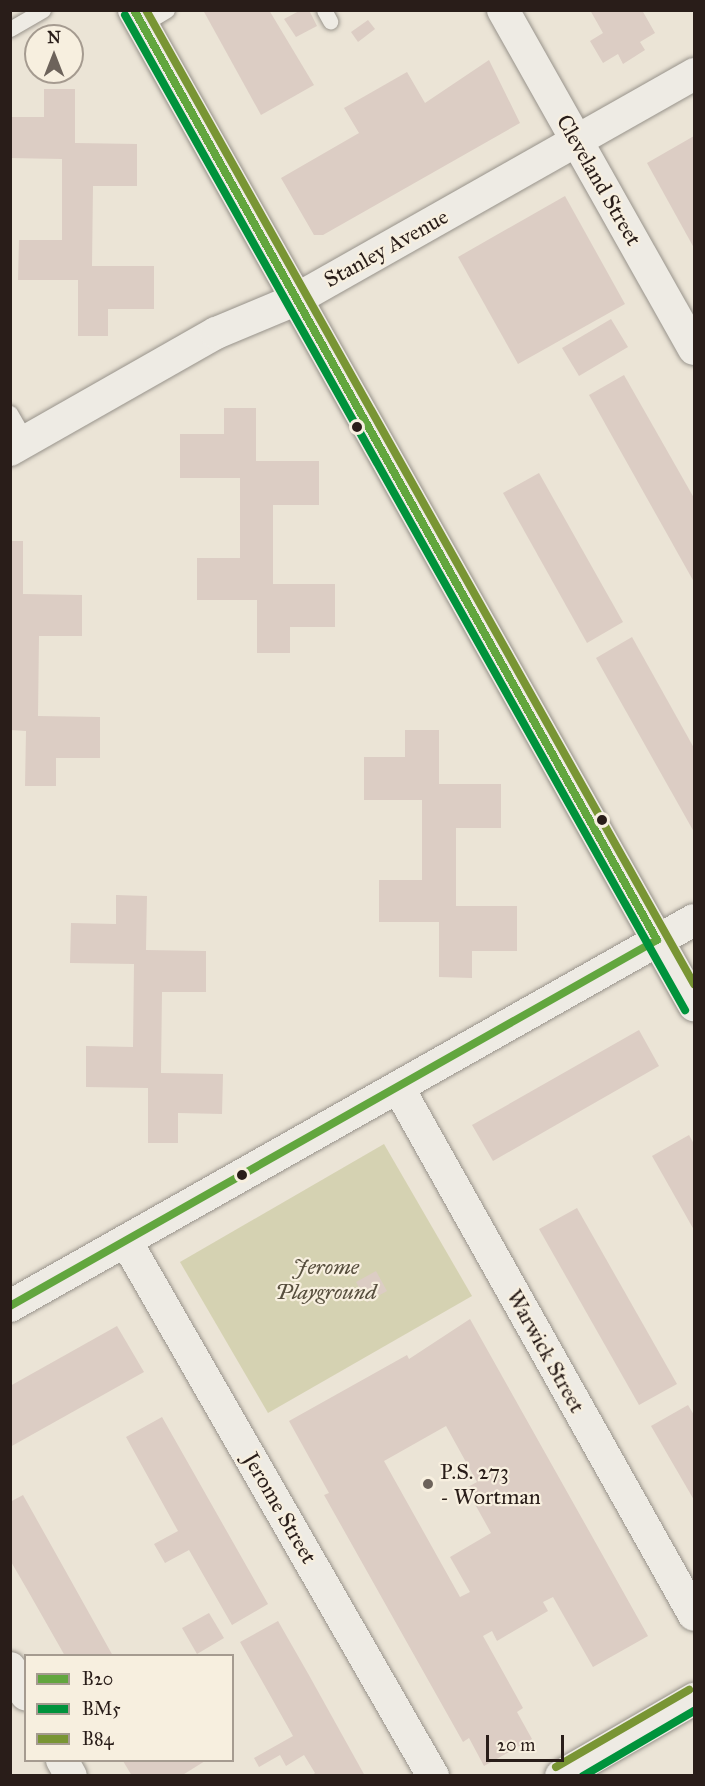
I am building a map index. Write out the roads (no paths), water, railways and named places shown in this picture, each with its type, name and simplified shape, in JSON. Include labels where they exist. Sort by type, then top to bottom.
[{"type":"street","name":"Cleveland Street","points":[[503,10],[694,349]]},
{"type":"street","points":[[148,15],[295,300],[694,1005]]},
{"type":"street","name":"Stanley Avenue","points":[[18,445],[216,333],[295,300],[694,74]]},
{"type":"street","points":[[10,1306],[694,920]]},
{"type":"street","name":"Warwick Street","points":[[398,1087],[694,1615]]},
{"type":"street","name":"Jerome Street","points":[[126,1241],[433,1776]]},
{"type":"street","points":[[10,1668],[24,1692]]},
{"type":"street","points":[[561,1776],[694,1699]]},
{"type":"street","points":[[63,1762],[71,1776]]},
{"type":"lane","points":[[10,29],[43,10]]},
{"type":"lane","points":[[10,412],[18,445]]},
{"type":"place","name":"P.S. 273 - Wortman","points":[[428,1484]]},
{"type":"park label","name":"Jerome Playground","points":[[326,1278]]}]
